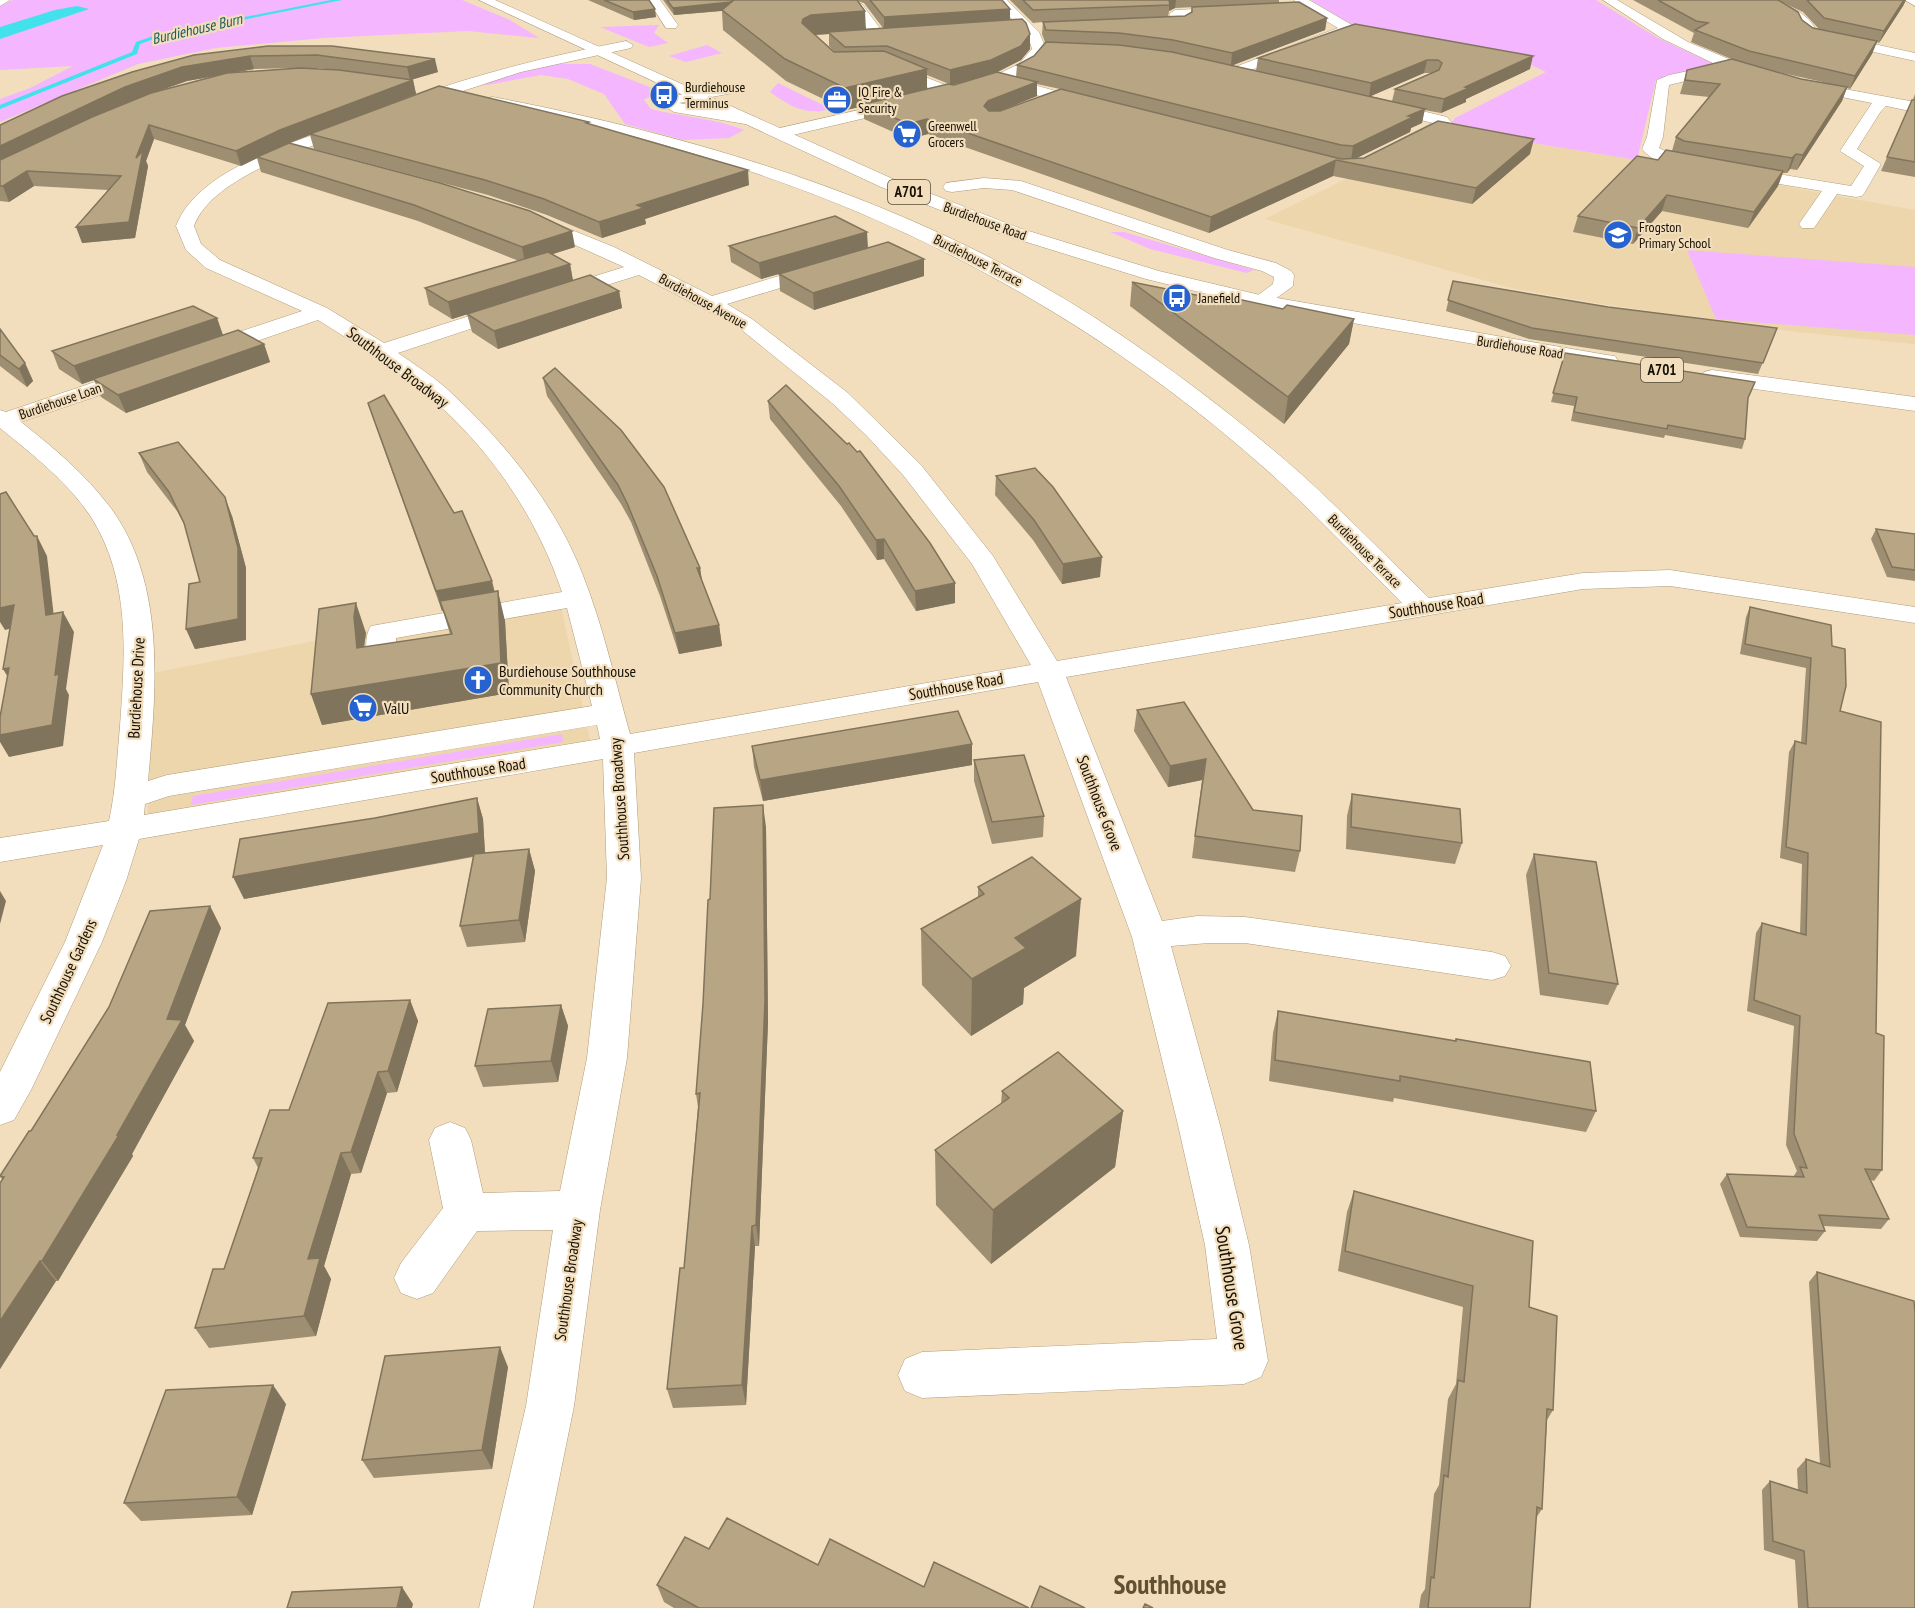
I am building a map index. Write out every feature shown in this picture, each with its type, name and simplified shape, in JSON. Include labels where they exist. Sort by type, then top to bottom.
[{"type":"street","name":"Burdiehouse Road","points":[[485,0],[610,42]]},
{"type":"street","name":"Burdiehouse Road","points":[[518,0],[610,42],[697,95],[751,120],[784,124],[887,183],[1014,232],[1153,275],[1267,297],[1410,329],[1628,364]]},
{"type":"street","points":[[654,0],[669,22],[684,17]]},
{"type":"street","points":[[736,0],[744,3],[858,7],[878,35]]},
{"type":"street","points":[[1000,0],[1034,35],[1039,49],[1027,65],[991,82],[1103,108]]},
{"type":"street","points":[[1609,0],[1667,39],[1733,63],[1662,83],[1655,137],[1650,149],[1659,156],[1676,162],[1856,192],[1873,164],[1848,151],[1875,108],[1882,102]]},
{"type":"street","points":[[1764,0],[1801,19],[1804,27],[1815,35],[1915,57]]},
{"type":"street","points":[[1136,24],[1184,22],[1171,10],[1305,3],[1347,28],[1227,72],[1254,79]]},
{"type":"street","points":[[1002,27],[1047,28]]},
{"type":"street","name":"Southhouse Broadway","points":[[506,1608],[550,1406],[578,1210],[607,1058],[624,878],[618,747],[610,712],[577,598],[548,530],[515,476],[478,432],[436,391],[382,351],[320,312],[213,264],[193,246],[185,226],[192,209],[215,188],[291,150],[382,114],[426,90],[610,42]]},
{"type":"street","points":[[1706,44],[1726,48]]},
{"type":"street","points":[[1039,49],[1059,50]]},
{"type":"street","points":[[784,124],[812,126],[958,91],[907,76],[895,68],[872,65]]},
{"type":"street","points":[[1690,74],[1730,82]]},
{"type":"street","points":[[703,79],[733,92],[697,95],[673,100],[668,102],[668,105],[751,120]]},
{"type":"street","points":[[1782,81],[1882,102],[1908,101]]},
{"type":"street","name":"Burdiehouse Terrace","points":[[426,90],[525,107],[649,136],[832,195],[892,218],[1000,271],[1059,304],[1123,347],[1246,440],[1288,476],[1422,607]]},
{"type":"street","points":[[1394,148],[1444,123],[1442,120],[1366,104],[1398,92]]},
{"type":"street","points":[[1040,104],[1058,96]]},
{"type":"street","points":[[812,126],[831,135]]},
{"type":"street","points":[[291,150],[325,159]]},
{"type":"street","name":"Burdiehouse Road","points":[[981,200],[947,185],[997,182],[1015,185],[1221,255],[1269,267],[1284,275],[1283,286],[1267,297]]},
{"type":"street","points":[[1808,224],[1833,188]]},
{"type":"street","name":"Burdiehouse Avenue","points":[[508,210],[540,221],[710,303],[745,323],[807,370],[874,430],[912,470],[984,562],[1048,670]]},
{"type":"street","name":"Burdiehouse Road","points":[[1071,233],[1267,297]]},
{"type":"street","points":[[899,247],[933,237]]},
{"type":"street","points":[[710,303],[844,263]]},
{"type":"street","points":[[382,351],[640,268]]},
{"type":"street","points":[[184,358],[320,312]]},
{"type":"street","name":"Burdiehouse Loan","points":[[2,419],[162,366]]},
{"type":"street","name":"A701","points":[[1694,374],[1915,404]]},
{"type":"street","name":"Burdiehouse Drive","points":[[2,419],[48,457],[90,498],[111,528],[130,576],[140,638],[126,814]]},
{"type":"street","name":"Southhouse Road","points":[[0,850],[126,814],[618,747],[1048,670],[1582,581],[1670,578],[1915,615]]},
{"type":"street","points":[[382,661],[381,632],[577,598]]},
{"type":"street","name":"Southhouse Grove","points":[[922,1375],[1244,1361],[1227,1245],[1199,1125],[1150,937],[1048,670]]},
{"type":"street","points":[[126,814],[167,786],[610,712]]},
{"type":"street","name":"Southhouse Gardens","points":[[0,1108],[11,1090],[93,919],[119,848],[126,814]]},
{"type":"street","points":[[1150,937],[1177,930],[1198,928],[1245,930],[1492,966]]},
{"type":"street","points":[[417,1278],[466,1212],[450,1140]]},
{"type":"street","points":[[466,1212],[578,1210]]},
{"type":"shaded area","points":[[13,0],[462,0],[510,20],[539,38],[468,31],[323,38],[216,48],[138,64],[0,122],[0,99],[30,88],[73,66],[0,70],[0,6]]},
{"type":"shaded area","points":[[1311,0],[1596,0],[1658,38],[1714,64],[1656,80],[1637,160],[1447,129],[1455,118],[1546,72],[1529,64],[1359,29]]},
{"type":"shaded area","points":[[659,25],[654,33],[668,43],[649,47],[600,27]]},
{"type":"shaded area","points":[[707,45],[722,53],[686,62],[669,56]]},
{"type":"shaded area","points":[[550,64],[590,64],[660,91],[644,100],[651,109],[722,123],[744,130],[729,138],[683,140],[625,124],[604,94],[568,79],[541,75],[487,85],[478,83]]},
{"type":"shaded area","points":[[778,83],[831,109],[806,110],[784,102],[770,92]]},
{"type":"shaded area","name":"Frogston Primary School","points":[[1489,136],[1915,210],[1915,344],[1797,332],[1601,304],[1515,289],[1265,219],[1354,175]]},
{"type":"shaded area","points":[[1110,232],[1124,232],[1254,270],[1247,273],[1150,249]]},
{"type":"shaded area","points":[[1687,250],[1915,267],[1915,335],[1716,319]]},
{"type":"shaded area","points":[[558,593],[590,740],[148,818],[153,673]]},
{"type":"shaded area","points":[[562,734],[563,742],[191,805],[193,796]]},
{"type":"water","points":[[77,6],[89,9],[0,39],[0,27],[55,10]]},
{"type":"building","points":[[604,0],[649,0],[655,9],[633,12]]},
{"type":"building","points":[[667,0],[734,0],[673,8]]},
{"type":"building","points":[[734,0],[857,0],[865,11],[811,15],[803,19],[802,23],[834,52],[884,51],[927,69],[845,88],[785,59],[722,10]]},
{"type":"building","points":[[870,0],[1002,0],[1010,9],[884,17]]},
{"type":"building","points":[[1023,0],[1169,0],[1170,5],[1033,10]]},
{"type":"building","points":[[1658,0],[1778,0],[1798,12],[1802,20],[1813,28],[1877,41],[1855,76],[1749,51],[1695,30],[1708,23],[1696,21]]},
{"type":"building","points":[[1807,0],[1904,0],[1884,31],[1824,18]]},
{"type":"building","points":[[1299,2],[1327,18],[1232,53],[1173,40],[1119,33],[1046,30],[1043,22],[1185,16],[1192,12],[1192,7]]},
{"type":"building","points":[[1022,19],[1030,34],[1021,46],[991,60],[950,70],[887,46],[845,47],[828,32]]},
{"type":"building","points":[[1355,24],[1533,56],[1444,99],[1395,89],[1439,70],[1442,63],[1438,60],[1427,60],[1371,83],[1258,58]]},
{"type":"building","points":[[1046,42],[1119,45],[1172,52],[1425,109],[1353,146],[1341,145],[1017,65],[1034,56]]},
{"type":"building","points":[[268,46],[332,46],[435,59],[407,67],[317,55],[250,56],[182,67],[125,87],[0,146],[0,125],[62,96],[132,72],[194,55]]},
{"type":"building","points":[[1732,59],[1801,79],[1847,87],[1803,155],[1796,154],[1792,158],[1684,141],[1676,137],[1720,84],[1685,80],[1687,70]]},
{"type":"building","points":[[300,68],[339,70],[413,80],[280,130],[236,151],[149,125],[136,158],[143,151],[129,222],[76,227],[121,176],[27,171],[0,186],[0,160],[92,117],[151,93],[227,73]]},
{"type":"building","points":[[997,72],[1037,82],[988,101],[984,106],[989,111],[1000,111],[1061,89],[1341,159],[1364,158],[1438,121],[1534,139],[1476,188],[1336,160],[1211,217],[927,119],[908,124],[864,104],[948,84],[954,85]]},
{"type":"building","points":[[439,86],[589,122],[586,123],[748,170],[637,205],[644,208],[599,222],[544,199],[485,180],[310,134]]},
{"type":"building","points":[[1912,100],[1915,100],[1915,162],[1887,157]]},
{"type":"building","points":[[289,143],[440,183],[530,211],[572,231],[522,247],[414,205],[257,157]]},
{"type":"building","points":[[1666,150],[1783,171],[1754,212],[1667,195],[1638,228],[1578,216],[1637,156],[1658,160]]},
{"type":"building","points":[[835,216],[867,232],[759,263],[729,246]]},
{"type":"building","points":[[888,242],[924,259],[813,293],[779,274]]},
{"type":"building","points":[[548,252],[570,264],[448,302],[425,288]]},
{"type":"building","points":[[590,275],[619,291],[494,331],[467,314]]},
{"type":"building","points":[[1453,281],[1608,307],[1777,328],[1763,363],[1532,328],[1448,300]]},
{"type":"building","points":[[1132,282],[1235,303],[1238,299],[1283,309],[1287,305],[1354,319],[1288,397]]},
{"type":"building","points":[[193,306],[217,318],[74,366],[52,351]]},
{"type":"building","points":[[0,329],[25,363],[19,369],[0,355]]},
{"type":"building","points":[[238,330],[264,344],[118,395],[93,379]]},
{"type":"building","points":[[1565,353],[1755,382],[1748,398],[1745,439],[1668,425],[1667,429],[1574,412],[1577,397],[1553,393]]},
{"type":"building","points":[[555,368],[621,430],[664,487],[700,568],[697,568],[719,625],[675,633],[657,576],[618,485],[543,378]]},
{"type":"building","points":[[786,385],[847,444],[849,443],[857,452],[860,451],[930,543],[955,583],[915,591],[884,539],[876,540],[839,486],[768,401]]},
{"type":"building","points":[[384,395],[454,513],[462,511],[492,581],[436,591],[368,403]]},
{"type":"building","points":[[178,442],[225,497],[238,548],[238,619],[186,629],[189,584],[200,582],[184,523],[169,492],[139,453]]},
{"type":"building","points":[[1035,468],[1053,487],[1102,557],[1063,564],[1034,520],[996,476]]},
{"type":"building","points":[[6,492],[34,536],[37,536],[46,615],[63,612],[55,675],[59,674],[52,725],[0,735],[0,717],[9,668],[3,669],[14,605],[0,608],[0,494]]},
{"type":"building","points":[[1876,529],[1915,534],[1915,570],[1892,567]]},
{"type":"building","points":[[498,591],[501,663],[311,694],[319,609],[356,603],[354,617],[357,648],[452,634],[440,601]]},
{"type":"building","points":[[1750,607],[1831,625],[1832,646],[1845,649],[1846,686],[1840,711],[1881,722],[1876,1033],[1884,1036],[1882,1170],[1865,1169],[1889,1219],[1819,1215],[1825,1231],[1747,1227],[1727,1174],[1804,1177],[1800,1167],[1807,1168],[1794,1134],[1800,1016],[1754,1000],[1762,923],[1806,935],[1808,853],[1786,847],[1795,741],[1806,744],[1811,658],[1745,644]]},
{"type":"building","points":[[1184,702],[1253,810],[1302,816],[1300,851],[1195,836],[1206,759],[1170,766],[1137,710]]},
{"type":"building","points":[[958,711],[972,744],[760,780],[752,746]]},
{"type":"building","points":[[1024,755],[1044,816],[992,822],[974,760]]},
{"type":"building","points":[[1352,794],[1460,809],[1462,843],[1351,827]]},
{"type":"building","points":[[477,798],[479,833],[233,877],[240,839],[375,818]]},
{"type":"building","points":[[763,805],[765,1000],[756,1225],[752,1226],[742,1385],[667,1389],[680,1268],[684,1268],[700,1093],[696,1094],[714,808]]},
{"type":"building","points":[[529,849],[519,920],[460,926],[474,854]]},
{"type":"building","points":[[1534,854],[1596,862],[1618,984],[1549,973]]},
{"type":"building","points":[[1032,857],[1081,899],[1015,938],[1026,948],[972,979],[921,929],[984,894],[978,887]]},
{"type":"building","points":[[210,906],[167,1019],[182,1020],[117,1135],[119,1135],[42,1261],[0,1321],[0,1183],[4,1177],[0,1176],[109,1007],[150,911]]},
{"type":"building","points":[[410,1000],[388,1071],[378,1072],[351,1152],[341,1153],[308,1259],[320,1258],[304,1316],[195,1328],[213,1269],[224,1269],[262,1158],[253,1158],[270,1110],[289,1110],[328,1003]]},
{"type":"building","points":[[561,1005],[551,1061],[475,1066],[488,1009]]},
{"type":"building","points":[[1278,1011],[1590,1062],[1596,1111],[1400,1076],[1400,1081],[1275,1060]]},
{"type":"building","points":[[1058,1052],[1123,1111],[993,1210],[935,1150],[1009,1098],[1002,1091]]},
{"type":"building","points":[[1354,1191],[1533,1241],[1529,1307],[1557,1316],[1553,1410],[1547,1409],[1542,1509],[1537,1507],[1530,1608],[1428,1608],[1431,1577],[1434,1578],[1444,1475],[1448,1477],[1458,1380],[1464,1382],[1473,1286],[1345,1251]]},
{"type":"building","points":[[1817,1272],[1914,1301],[1915,1608],[1808,1608],[1804,1551],[1773,1541],[1770,1481],[1807,1493],[1806,1459],[1830,1467]]},
{"type":"building","points":[[500,1347],[482,1450],[362,1460],[385,1356]]},
{"type":"building","points":[[273,1385],[237,1497],[124,1503],[166,1390]]},
{"type":"building","points":[[727,1518],[818,1565],[830,1539],[924,1587],[934,1562],[1029,1608],[699,1608],[657,1585],[685,1537],[709,1549]]},
{"type":"building","points":[[1040,1586],[1085,1608],[1031,1608]]},
{"type":"building","points":[[402,1587],[397,1608],[287,1608],[292,1592]]},
{"type":"waterway","name":"Burdiehouse Burn","points":[[0,107],[135,53],[138,43],[161,35],[339,0]]},
{"type":"place","name":"Burdiehouse Terminus","points":[[664,95]]},
{"type":"place","name":"IQ Fire & Security","points":[[837,100]]},
{"type":"place","name":"Greenwell Grocers","points":[[907,134]]},
{"type":"place","name":"Frogston Primary School","points":[[1618,235]]},
{"type":"place","name":"Janefield","points":[[1177,298]]},
{"type":"place","name":"Burdiehouse Southhouse Community Church","points":[[478,680]]},
{"type":"place","name":"ValU","points":[[363,708]]},
{"type":"district","name":"Southhouse","points":[[1170,1585]]}]
